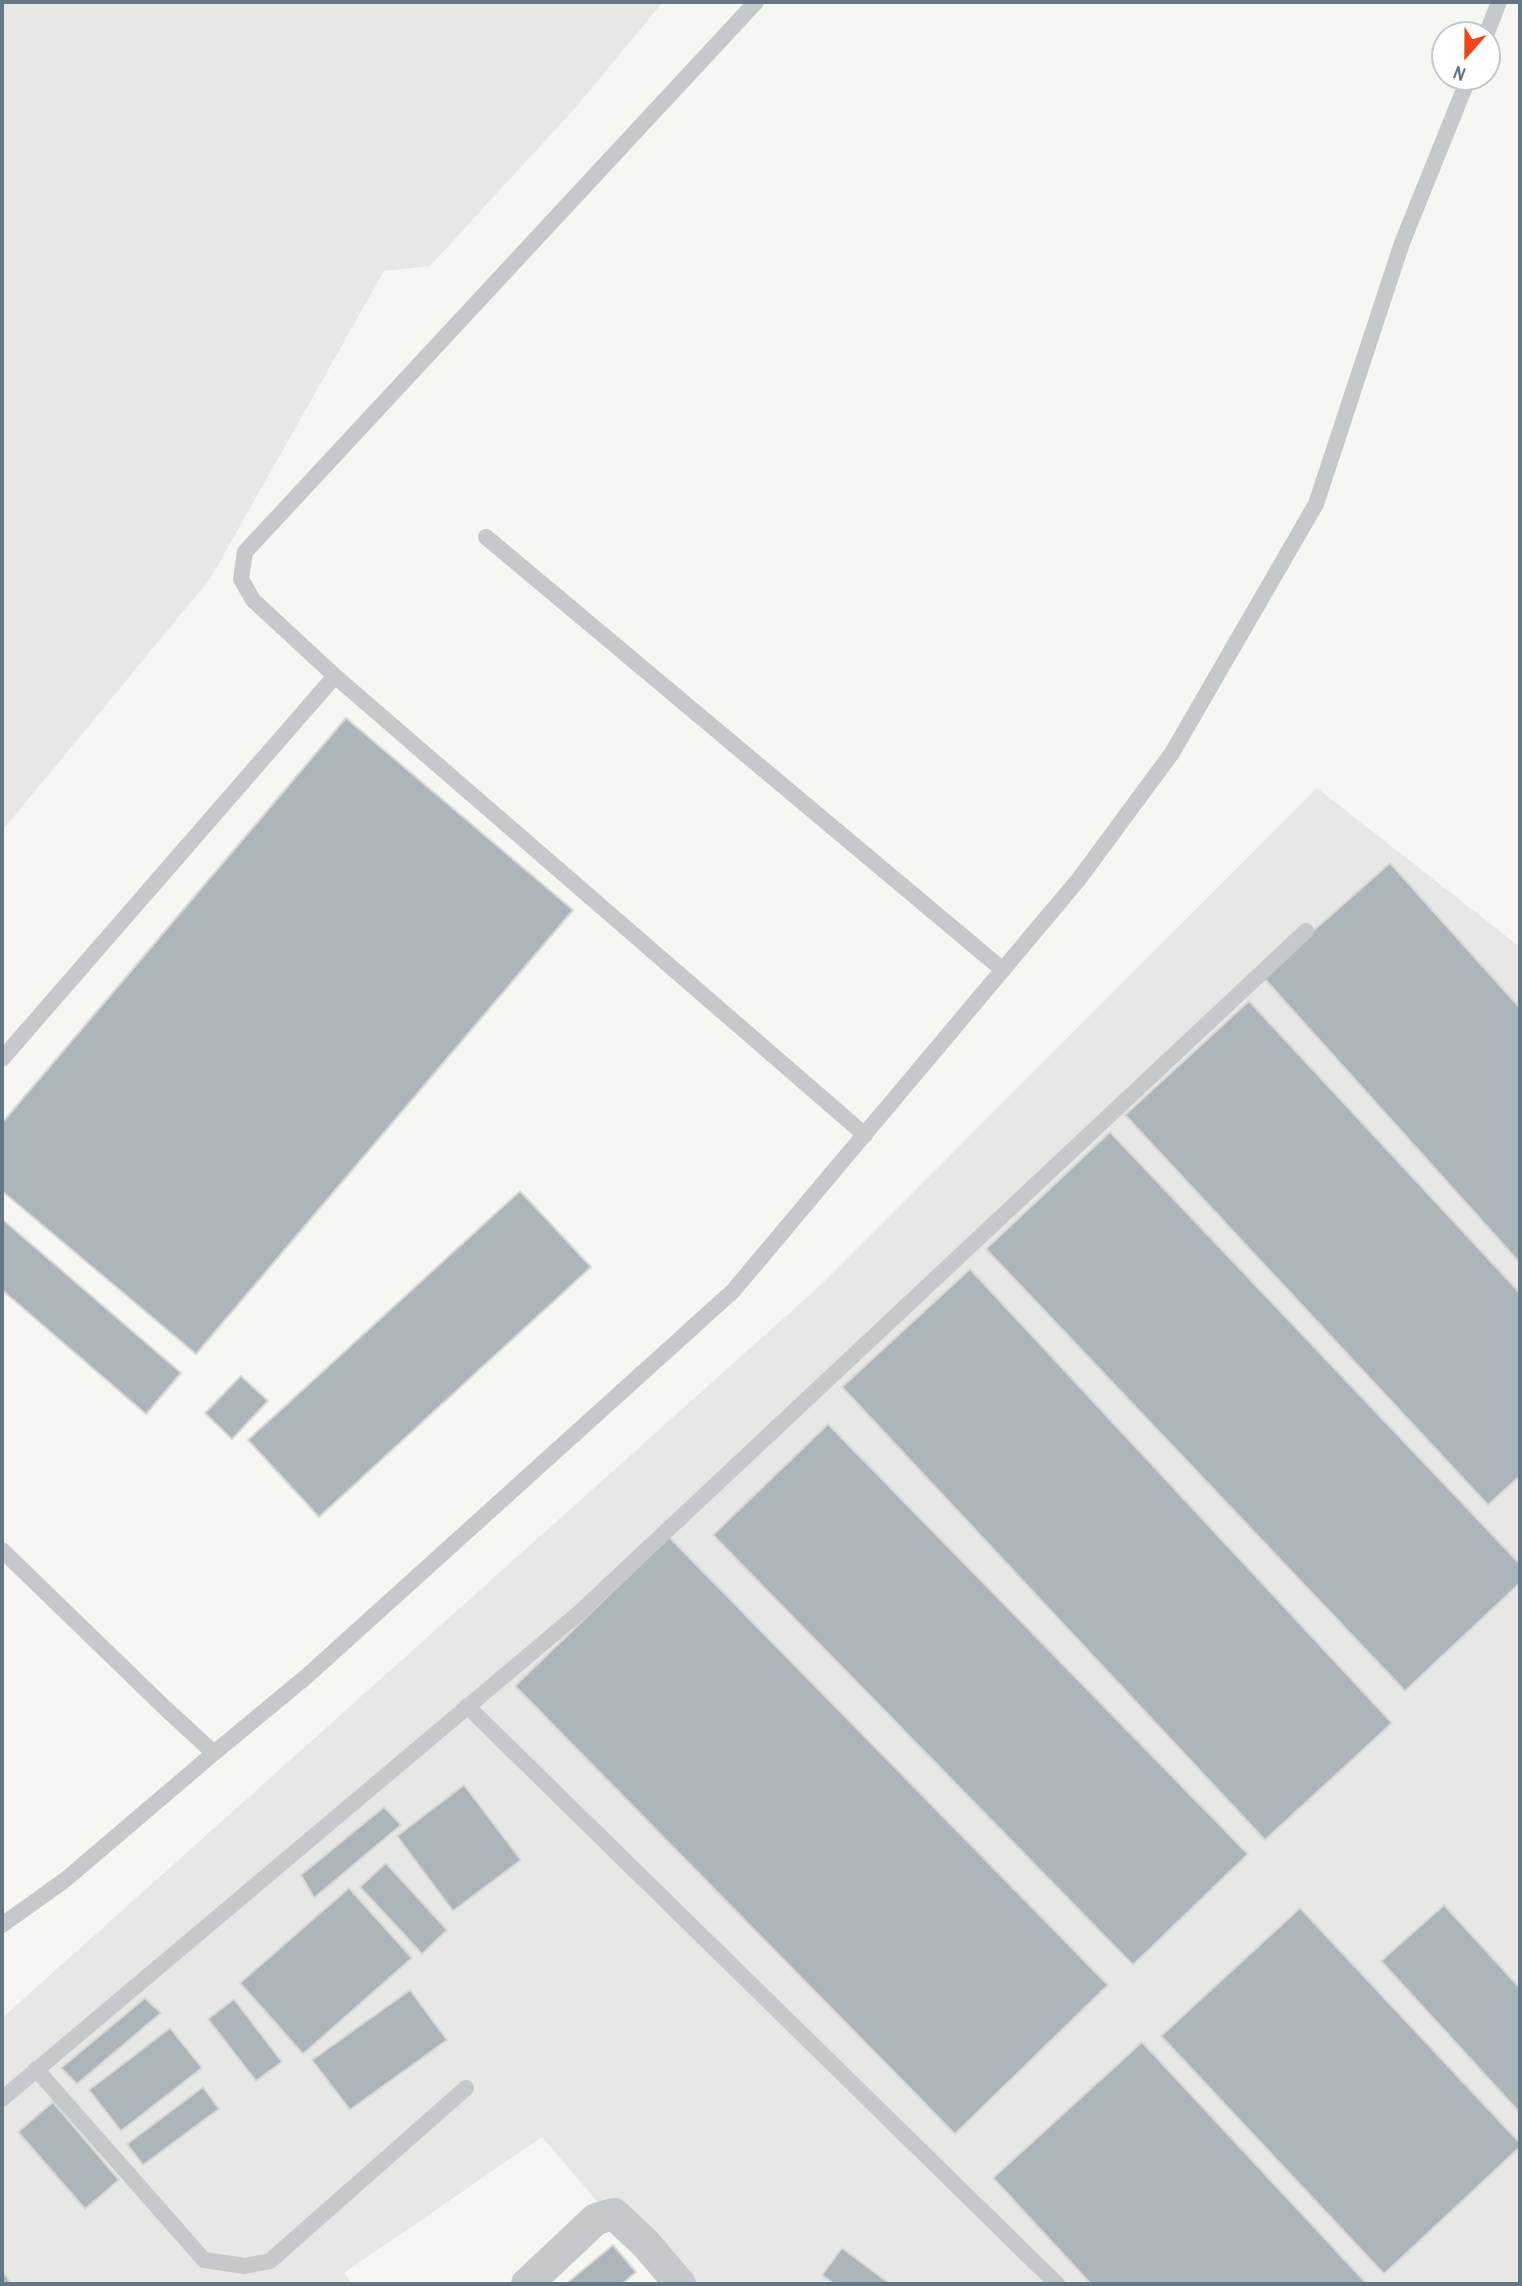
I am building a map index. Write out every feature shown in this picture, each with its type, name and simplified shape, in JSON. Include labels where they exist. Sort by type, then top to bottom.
[{"type":"street","points":[[527,2284],[596,2219],[614,2214],[646,2244],[680,2284]]},
{"type":"lane","points":[[756,2],[245,552],[242,579],[253,600],[335,676],[865,1135]]},
{"type":"lane","points":[[1492,21],[1499,2]]},
{"type":"lane","points":[[2,1925],[65,1880],[307,1676],[733,1291],[1079,879],[1172,753],[1316,504],[1402,243],[1463,91]]},
{"type":"lane","points":[[486,537],[1003,970]]},
{"type":"lane","points":[[2,1059],[335,676]]},
{"type":"lane","points":[[2,2099],[580,1612],[1306,931]]},
{"type":"lane","points":[[2,1550],[214,1753]]},
{"type":"lane","points":[[467,1706],[1057,2284]]},
{"type":"lane","points":[[36,2069],[204,2260],[245,2266],[270,2261],[466,2088]]},
{"type":"shaded area","points":[[2,2],[663,2],[577,106],[430,266],[384,271],[210,579],[2,831]]},
{"type":"shaded area","points":[[1317,788],[1520,947],[1520,2284],[668,2284],[542,2137],[344,2273],[352,2284],[9,2284],[2,2278],[2,2018],[824,1282]]},
{"type":"building","points":[[346,718],[573,910],[196,1354],[2,1191],[2,1123]]},
{"type":"building","points":[[1390,863],[1520,1008],[1520,1263],[1262,976]]},
{"type":"building","points":[[1249,1001],[1520,1293],[1520,1476],[1488,1505],[1125,1115]]},
{"type":"building","points":[[1110,1132],[1520,1564],[1520,1583],[1405,1691],[986,1249]]},
{"type":"building","points":[[520,1191],[591,1267],[319,1517],[248,1440]]},
{"type":"building","points":[[2,1219],[181,1373],[146,1414],[2,1290]]},
{"type":"building","points":[[970,1269],[1392,1723],[1265,1840],[842,1387]]},
{"type":"building","points":[[241,1376],[268,1401],[232,1439],[205,1413]]},
{"type":"building","points":[[828,1424],[1248,1854],[1133,1965],[713,1535]]},
{"type":"building","points":[[669,1537],[1108,1985],[955,2134],[515,1686]]},
{"type":"building","points":[[464,1785],[521,1860],[453,1911],[397,1836]]},
{"type":"building","points":[[384,1807],[401,1825],[314,1898],[301,1875]]},
{"type":"building","points":[[386,1863],[447,1930],[422,1954],[360,1887]]},
{"type":"building","points":[[349,1888],[412,1958],[303,2054],[240,1983]]},
{"type":"building","points":[[1444,1905],[1520,1988],[1520,2113],[1381,1961]]},
{"type":"building","points":[[1300,1908],[1520,2143],[1520,2147],[1384,2274],[1161,2036]]},
{"type":"building","points":[[410,1990],[447,2040],[350,2110],[312,2060]]},
{"type":"building","points":[[145,1998],[161,2013],[77,2084],[61,2068]]},
{"type":"building","points":[[234,1999],[282,2062],[256,2081],[208,2019]]},
{"type":"building","points":[[170,2028],[202,2068],[121,2131],[89,2090]]},
{"type":"building","points":[[1142,2042],[1367,2284],[1091,2284],[993,2178]]},
{"type":"building","points":[[203,2087],[219,2109],[143,2165],[127,2144]]},
{"type":"building","points":[[53,2102],[119,2180],[85,2209],[18,2132]]},
{"type":"building","points":[[613,2245],[636,2272],[622,2284],[566,2284]]},
{"type":"building","points":[[842,2248],[890,2284],[834,2284],[822,2275]]},
{"type":"building","points":[[2,2270],[11,2284],[2,2284]]}]
